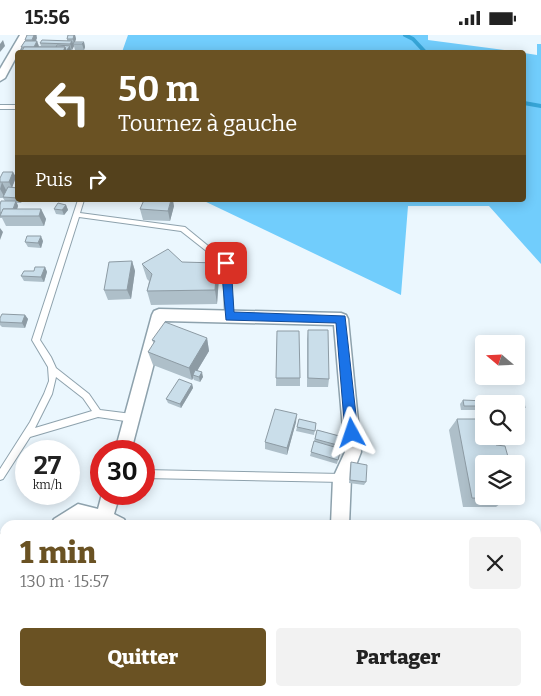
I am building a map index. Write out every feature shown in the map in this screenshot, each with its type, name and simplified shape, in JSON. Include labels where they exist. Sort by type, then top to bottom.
[{"type":"street","points":[[16,50],[24,35]]},
{"type":"street","points":[[0,78],[15,51]]},
{"type":"street","points":[[125,440],[159,315],[341,319],[353,452],[342,478],[340,520]]},
{"type":"street","points":[[111,505],[111,520]]},
{"type":"street","points":[[68,520],[78,513],[104,520]]},
{"type":"lane","points":[[0,107],[15,107]]},
{"type":"lane","points":[[80,202],[36,340],[53,370],[86,396],[98,413]]},
{"type":"lane","points":[[77,215],[183,229],[226,263],[229,317]]},
{"type":"lane","points":[[0,475],[27,434],[49,394],[53,370]]},
{"type":"lane","points":[[27,434],[98,413],[132,418]]},
{"type":"lane","points":[[155,473],[342,478]]},
{"type":"shaded area","points":[[128,35],[428,35],[428,40],[505,50],[123,50]]},
{"type":"shaded area","points":[[537,44],[541,44],[541,264],[489,206],[408,206],[401,295],[206,202],[526,202],[526,53],[537,55]]},
{"type":"building","points":[[27,35],[34,35],[32,40],[25,40]]},
{"type":"building","points":[[68,35],[74,35],[73,39],[67,39]]},
{"type":"building","points":[[42,40],[72,41],[70,44],[40,43]]},
{"type":"building","points":[[25,41],[37,41],[34,47],[21,47]]},
{"type":"building","points":[[74,42],[84,42],[82,44],[73,44]]},
{"type":"building","points":[[57,45],[70,46],[67,50],[65,47],[56,47]]},
{"type":"building","points":[[24,47],[65,47],[64,50],[22,50]]},
{"type":"building","points":[[3,172],[13,172],[9,182],[0,182]]},
{"type":"building","points":[[8,187],[15,188],[15,198],[3,197]]},
{"type":"building","points":[[1,201],[16,202],[13,209],[3,209],[2,213],[0,213]]},
{"type":"building","points":[[143,202],[170,202],[168,211],[140,209]]},
{"type":"building","points":[[58,203],[66,205],[62,210],[54,209]]},
{"type":"building","points":[[3,209],[41,209],[39,216],[0,216]]},
{"type":"building","points":[[27,236],[41,236],[38,243],[25,242]]},
{"type":"building","points":[[168,249],[182,262],[217,263],[215,290],[147,291],[152,274],[142,264]]},
{"type":"building","points":[[132,261],[127,290],[104,290],[109,262]]},
{"type":"building","points":[[35,267],[45,267],[41,277],[21,276],[24,271],[34,271]]},
{"type":"building","points":[[2,314],[25,315],[22,323],[0,322]]},
{"type":"building","points":[[165,322],[207,338],[189,368],[148,352],[155,341],[152,340]]},
{"type":"building","points":[[308,330],[328,330],[329,379],[308,378]]},
{"type":"building","points":[[277,331],[299,331],[300,378],[276,378]]},
{"type":"building","points":[[195,370],[202,372],[199,377],[193,375]]},
{"type":"building","points":[[179,379],[192,384],[180,404],[166,399]]},
{"type":"building","points":[[463,400],[475,401],[475,406],[464,406]]},
{"type":"building","points":[[275,409],[297,414],[287,448],[265,442]]},
{"type":"building","points":[[299,419],[316,423],[315,431],[297,427]]},
{"type":"building","points":[[457,419],[475,419],[475,445],[505,446],[508,455],[475,455],[475,498],[472,498]]},
{"type":"building","points":[[317,430],[343,437],[341,446],[315,439]]},
{"type":"building","points":[[314,441],[341,449],[338,460],[311,452]]},
{"type":"building","points":[[351,462],[367,465],[366,482],[350,480]]},
{"type":"waterway","points":[[405,35],[413,39],[423,50]]},
{"type":"waterway","points":[[526,103],[541,106]]},
{"type":"route","points":[[226,263],[229,317],[341,319],[352,433]]}]
